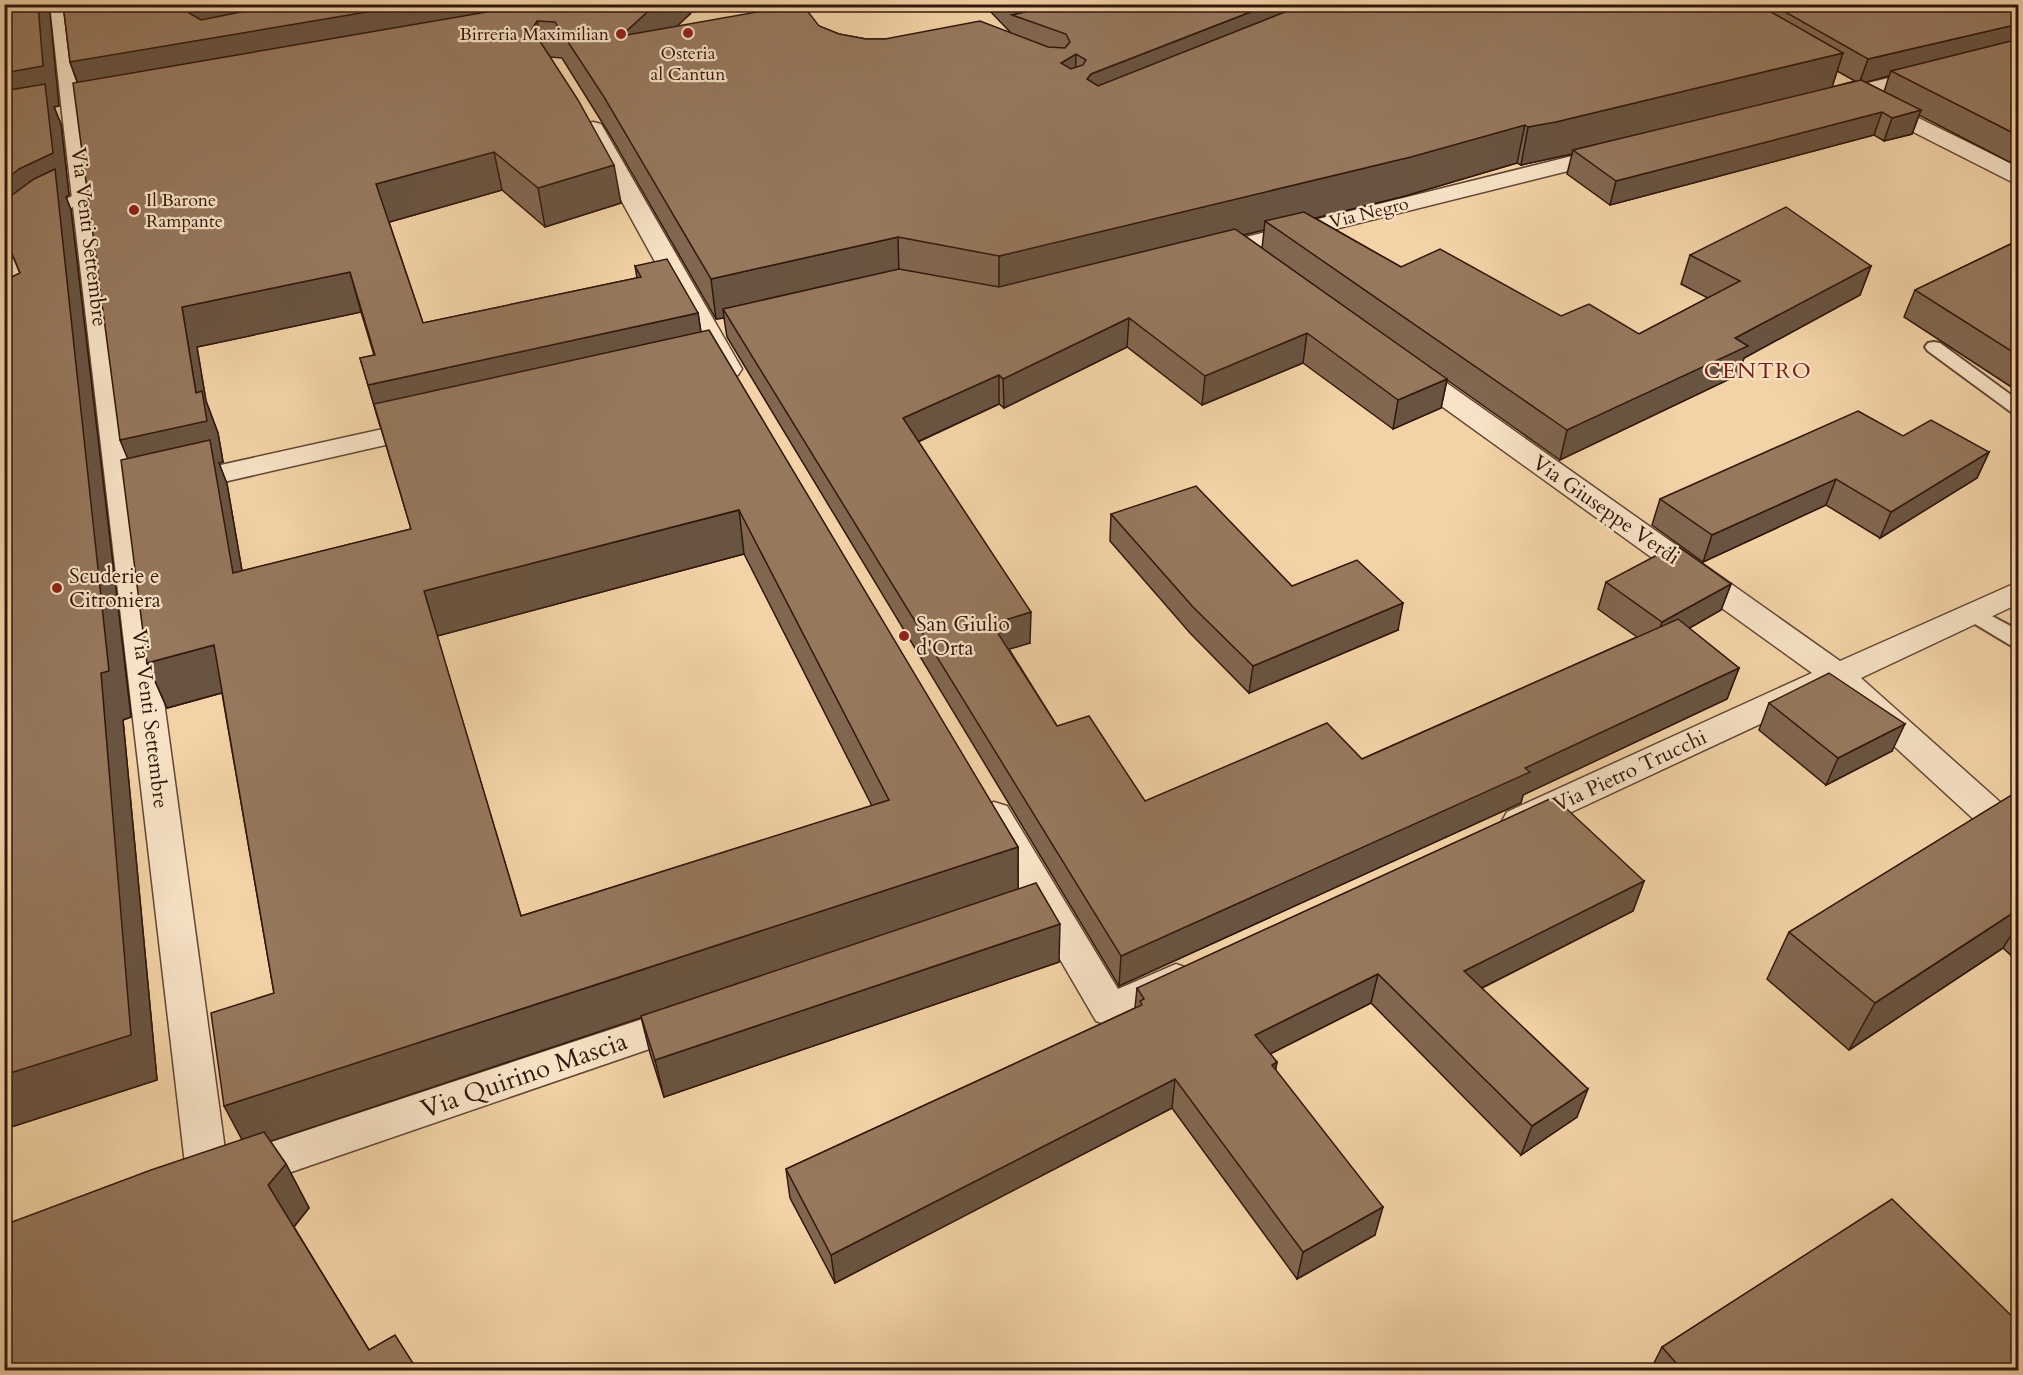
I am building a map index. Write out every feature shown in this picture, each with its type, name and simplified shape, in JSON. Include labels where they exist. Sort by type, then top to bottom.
[{"type":"street","name":"Via Venti Settembre","points":[[60,4],[84,195],[142,492],[191,1187]]},
{"type":"street","points":[[623,18],[694,6]]},
{"type":"street","points":[[1807,105],[2019,53]]},
{"type":"street","points":[[1824,75],[2019,176]]},
{"type":"street","points":[[580,109],[718,330],[711,362],[745,396]]},
{"type":"street","name":"Via Negro","points":[[1189,258],[1637,147]]},
{"type":"street","points":[[1236,246],[1265,267]]},
{"type":"street","name":"Via Giuseppe Verdi","points":[[1382,350],[1837,675],[2019,838]]},
{"type":"street","points":[[142,492],[457,420]]},
{"type":"street","name":"Via Pietro Trucchi","points":[[1490,835],[2019,592]]},
{"type":"street","points":[[977,787],[1028,906],[1110,1010],[1208,965]]},
{"type":"street","name":"Via Quirino Mascia","points":[[191,1187],[717,1011]]},
{"type":"lane","points":[[4,250],[44,216],[84,195]]},
{"type":"lane","points":[[4,259],[29,314]]},
{"type":"lane","points":[[1934,347],[2019,408]]},
{"type":"lane","points":[[1973,613],[2019,640]]},
{"type":"building","points":[[4,4],[38,4],[43,66],[4,73]]},
{"type":"building","points":[[63,4],[201,4],[194,6],[189,13],[201,20],[280,4],[414,4],[70,62]]},
{"type":"building","points":[[534,4],[656,4],[621,36],[802,4],[819,26],[839,34],[866,39],[885,39],[980,21],[1048,47],[1065,48],[1070,42],[1066,34],[1012,15],[1025,12],[1018,4],[1271,4],[1091,74],[1087,79],[1098,86],[1305,4],[1757,4],[1843,53],[1556,122],[1528,127],[1525,125],[1411,157],[999,256],[898,237],[711,279],[604,97],[555,22],[537,21],[532,29],[578,100],[614,165],[538,188],[494,152],[376,184],[423,323],[641,277],[635,266],[667,259],[698,313],[368,385],[360,358],[375,355],[350,272],[182,307],[196,393],[202,391],[207,421],[120,440],[73,83]],"holes":[[[1076,54],[1086,60],[1083,65],[1071,69],[1061,63]]]},
{"type":"building","points":[[1771,4],[2019,4],[2019,24],[1868,59]]},
{"type":"building","points":[[2019,39],[2019,136],[1891,71]]},
{"type":"building","points":[[1861,80],[1921,110],[1892,118],[1882,112],[1616,181],[1573,150]]},
{"type":"building","points":[[45,84],[53,153],[19,169],[4,181],[4,91]]},
{"type":"building","name":"Scuderie e Citroniera","points":[[55,169],[109,671],[101,673],[131,1035],[4,1075],[4,276],[10,278],[20,273],[4,234],[4,201],[34,179]]},
{"type":"building","points":[[1786,207],[1871,266],[1735,338],[1748,346],[1567,430],[1265,221],[1304,212],[1401,267],[1440,249],[1561,316],[1589,304],[1639,334],[1740,281],[1690,255]]},
{"type":"building","points":[[1235,229],[1447,379],[1398,400],[1307,333],[1205,376],[1129,318],[1003,379],[999,375],[903,418],[1031,612],[992,624],[1057,726],[1089,716],[1145,801],[1327,723],[1362,759],[1678,619],[1739,668],[1525,768],[1530,772],[1121,956],[723,309],[899,269],[999,287]]},
{"type":"building","points":[[2019,240],[2019,356],[1915,290]]},
{"type":"building","points":[[709,330],[1018,847],[224,1106],[211,1013],[274,993],[214,645],[147,663],[121,460],[210,440],[233,573],[411,529],[374,404]],"holes":[[[739,510],[889,800],[521,916],[424,591]]]},
{"type":"building","points":[[1858,411],[1903,436],[1931,420],[1989,452],[1891,512],[1836,479],[1712,535],[1660,499]]},
{"type":"building","points":[[1196,486],[1292,586],[1357,560],[1403,603],[1253,666],[1193,607],[1111,514]]},
{"type":"building","points":[[1676,545],[1731,584],[1662,622],[1606,582]]},
{"type":"building","points":[[1829,673],[1905,724],[1838,758],[1769,703]]},
{"type":"building","points":[[2013,794],[2019,797],[2019,909],[1875,1003],[1789,932]]},
{"type":"building","points":[[1554,797],[1644,881],[1464,971],[1588,1089],[1532,1126],[1378,974],[1255,1035],[1277,1062],[1272,1065],[1383,1207],[1303,1252],[1175,1079],[831,1255],[786,1169],[1142,1005],[1140,1001],[1144,999],[1137,988]]},
{"type":"building","points":[[1036,883],[1060,924],[655,1060],[641,1016]]},
{"type":"building","points":[[264,1132],[286,1164],[268,1185],[369,1350],[395,1335],[418,1371],[4,1371],[4,1225],[151,1170]]},
{"type":"building","points":[[1892,1199],[2019,1323],[2019,1371],[1683,1371],[1662,1347]]},
{"type":"place","name":"Osteria al Cantun","points":[[688,33]]},
{"type":"place","name":"Birreria Maximilian","points":[[621,34]]},
{"type":"place","name":"Il Barone Rampante","points":[[134,210]]},
{"type":"place","name":"Scuderie e Citroniera","points":[[57,588]]},
{"type":"place","name":"San Giulio d'Orta","points":[[904,636]]},
{"type":"district","name":"CENTRO","points":[[1758,371]]}]
